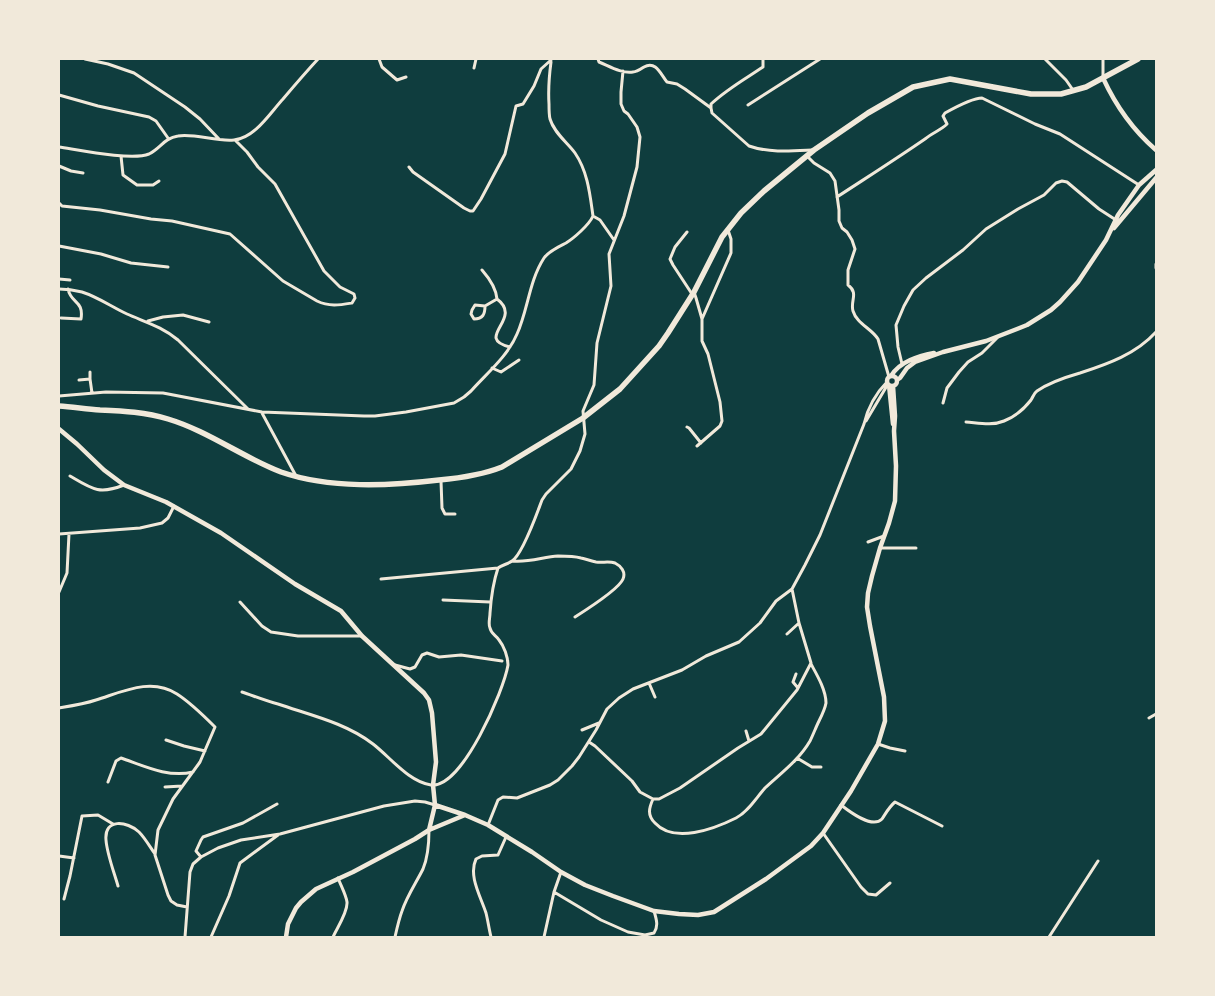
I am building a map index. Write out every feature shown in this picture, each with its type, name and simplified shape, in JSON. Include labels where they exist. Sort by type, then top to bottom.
[{"type":"main road","points":[[59,406],[154,415],[199,432],[281,471],[328,482],[386,485],[441,480],[489,472],[502,467],[584,418],[620,389],[659,346],[668,333],[693,293],[716,247],[741,213],[806,156],[868,113],[899,94],[913,88],[950,79],[1031,94],[1060,94],[1086,87],[1138,59]]},
{"type":"street","points":[[85,59],[108,64],[134,73],[185,107],[220,139]]},
{"type":"street","points":[[59,147],[121,156],[135,156],[148,154],[168,138],[180,136],[235,140],[249,134],[262,124],[318,59]]},
{"type":"street","points":[[379,59],[382,66],[397,80],[406,77]]},
{"type":"street","points":[[474,68],[476,59]]},
{"type":"street","points":[[598,59],[599,62],[623,72],[634,72],[646,65],[656,66],[667,82],[685,88],[711,108]]},
{"type":"street","points":[[762,59],[764,61],[763,67],[737,82],[711,104],[712,113],[750,146],[778,150],[814,150]]},
{"type":"street","points":[[748,105],[820,59]]},
{"type":"street","points":[[1045,59],[1074,91]]},
{"type":"street","points":[[1103,59],[1103,78],[1107,87],[1123,112],[1156,150]]},
{"type":"street","points":[[409,167],[413,172],[464,208],[473,211],[502,162],[516,106],[524,104],[534,86],[540,69],[551,60]]},
{"type":"street","points":[[59,396],[106,392],[163,393],[262,412],[375,416],[454,403],[464,397],[492,368],[516,337],[523,320],[532,286],[544,258],[549,252],[575,236],[592,220],[590,190],[581,163],[550,119],[548,85],[551,60]]},
{"type":"street","points":[[512,561],[524,544],[542,500],[574,464],[585,434],[583,411],[594,386],[596,348],[610,286],[609,254],[624,216],[637,167],[640,138],[637,127],[624,111],[622,104],[623,72]]},
{"type":"street","points":[[59,96],[149,117],[168,138]]},
{"type":"street","points":[[837,197],[886,166],[928,136],[944,128],[947,124],[943,116],[945,113],[976,98],[982,98],[1060,134],[1139,185]]},
{"type":"street","points":[[59,203],[62,206],[172,221],[230,234],[283,281],[317,301],[331,305],[352,303],[355,298],[354,294],[340,287],[324,272],[274,184],[235,140]]},
{"type":"street","points":[[121,156],[123,175],[137,185],[153,185],[159,181]]},
{"type":"street","points":[[185,937],[190,872],[192,864],[201,857],[218,848],[241,840],[280,834],[384,806],[416,801],[425,802],[465,815],[488,825],[561,872],[613,896],[654,911],[691,915],[714,912],[766,880],[818,840],[878,744],[885,721],[884,697],[867,606],[868,593],[880,548],[895,501],[896,466],[889,381],[878,339],[876,335],[857,319],[852,306],[854,292],[848,285],[848,270],[855,249],[852,240],[839,221],[833,177],[806,156]]},
{"type":"street","points":[[59,166],[83,173]]},
{"type":"street","points":[[1112,231],[1122,209],[1139,185],[1156,170]]},
{"type":"street","points":[[889,381],[894,371],[902,364],[927,355],[997,337],[1027,325],[1051,310],[1078,282],[1112,231],[1156,178]]},
{"type":"street","points":[[902,364],[896,325],[910,293],[990,227],[1044,195],[1056,183],[1062,180],[1067,182],[1099,210],[1116,220]]},
{"type":"street","points":[[593,216],[600,220],[614,240]]},
{"type":"street","points":[[702,319],[732,253],[728,229]]},
{"type":"street","points":[[687,232],[675,246],[670,258],[673,266],[696,298],[702,319],[702,341],[708,354],[720,402],[722,421],[720,426],[697,446]]},
{"type":"street","points":[[59,246],[101,254],[131,263],[168,267]]},
{"type":"street","points":[[482,270],[491,282],[497,294],[497,299]]},
{"type":"street","points":[[59,278],[70,280]]},
{"type":"street","points":[[59,289],[68,289],[94,296],[127,314],[147,321],[170,333],[249,410]]},
{"type":"street","points":[[61,318],[81,320],[80,306],[69,294],[68,289]]},
{"type":"street","points":[[497,299],[503,303],[506,312],[496,338],[502,345],[510,347]]},
{"type":"street","points":[[485,306],[483,316],[474,320],[471,314],[476,305],[485,306],[497,299]]},
{"type":"street","points":[[147,321],[183,315],[209,322]]},
{"type":"street","points":[[966,422],[988,424],[1003,422],[1024,408],[1037,391],[1061,379],[1127,355],[1149,340],[1156,332]]},
{"type":"street","points":[[943,403],[947,388],[959,372],[997,337]]},
{"type":"street","points":[[488,825],[500,798],[517,798],[555,783],[572,766],[589,742],[607,709],[615,701],[633,688],[682,670],[706,656],[738,642],[760,624],[776,601],[792,589],[820,534],[864,424],[867,411],[874,399],[894,376],[897,380],[911,364],[943,352]]},
{"type":"street","points":[[492,368],[500,372],[519,360]]},
{"type":"street","points":[[90,372],[92,394]]},
{"type":"street","points":[[79,380],[90,379]]},
{"type":"street","points":[[262,412],[296,476]]},
{"type":"street","points":[[686,427],[701,443]]},
{"type":"street","points":[[59,429],[88,453],[104,470],[124,485],[174,506],[221,533],[295,584],[341,611],[362,636],[424,693],[429,700],[432,713],[436,762],[433,786],[435,805],[429,830],[425,862],[401,912],[395,937]]},
{"type":"street","points":[[59,437],[65,434]]},
{"type":"street","points":[[70,476],[99,491],[106,491],[124,485]]},
{"type":"street","points":[[441,480],[444,514],[455,514]]},
{"type":"street","points":[[59,534],[140,528],[162,523],[168,518],[174,506]]},
{"type":"street","points":[[59,592],[66,573],[69,534]]},
{"type":"street","points":[[868,542],[885,536]]},
{"type":"street","points":[[880,548],[916,548]]},
{"type":"street","points":[[381,578],[498,568],[512,561],[520,562],[570,556],[597,562],[608,562],[616,564],[621,568],[624,572],[623,580],[610,593],[575,617]]},
{"type":"street","points":[[242,692],[309,714],[356,733],[373,744],[394,763],[420,782],[433,786],[452,776],[466,759],[490,717],[505,675],[507,658],[499,639],[491,632],[489,627],[490,602],[498,568]]},
{"type":"street","points":[[653,799],[649,813],[658,827],[675,834],[698,832],[737,817],[746,810],[797,758],[810,741],[826,703],[799,623],[792,589]]},
{"type":"street","points":[[443,600],[490,602]]},
{"type":"street","points":[[240,602],[262,626],[271,632],[298,636],[362,636]]},
{"type":"street","points":[[787,634],[799,623]]},
{"type":"street","points":[[394,665],[410,670],[415,667],[424,653],[439,657],[461,656],[502,660]]},
{"type":"street","points":[[589,742],[632,781],[640,792],[653,799],[659,799],[680,788],[760,734],[798,688],[811,663]]},
{"type":"street","points":[[796,674],[792,682],[798,688]]},
{"type":"street","points":[[649,683],[655,697]]},
{"type":"street","points":[[59,708],[95,701],[125,690],[144,686],[176,693],[200,711],[215,727],[200,762],[173,799],[158,830],[156,854],[168,895],[177,905],[187,907]]},
{"type":"street","points":[[1149,718],[1156,714]]},
{"type":"street","points":[[582,730],[600,723]]},
{"type":"street","points":[[746,731],[749,741]]},
{"type":"street","points":[[166,740],[205,751]]},
{"type":"street","points":[[878,744],[905,750]]},
{"type":"street","points":[[108,782],[116,761],[121,758],[160,772],[184,774],[193,772]]},
{"type":"street","points":[[797,758],[812,767],[821,768]]},
{"type":"street","points":[[165,787],[183,786]]},
{"type":"street","points":[[841,805],[858,817],[878,822],[895,802],[942,826]]},
{"type":"street","points":[[201,857],[196,852],[203,837],[243,823],[277,804]]},
{"type":"street","points":[[64,899],[82,816],[98,815],[113,824],[128,826],[139,832],[156,854]]},
{"type":"street","points":[[286,937],[288,924],[296,908],[316,889],[353,872],[429,830],[465,815]]},
{"type":"street","points":[[113,824],[108,827],[106,841],[118,886]]},
{"type":"street","points":[[823,833],[868,894],[876,895],[890,883]]},
{"type":"street","points":[[211,937],[229,896],[240,863],[280,834]]},
{"type":"street","points":[[491,937],[475,880],[474,865],[476,859],[482,856],[498,855],[506,837]]},
{"type":"street","points":[[59,856],[74,858]]},
{"type":"street","points":[[1049,937],[1098,861]]},
{"type":"street","points":[[544,937],[554,892],[561,872]]},
{"type":"street","points":[[333,937],[347,907],[347,901],[338,878]]},
{"type":"street","points":[[554,892],[607,923],[633,934],[645,935],[654,932],[657,924],[654,911]]}]
